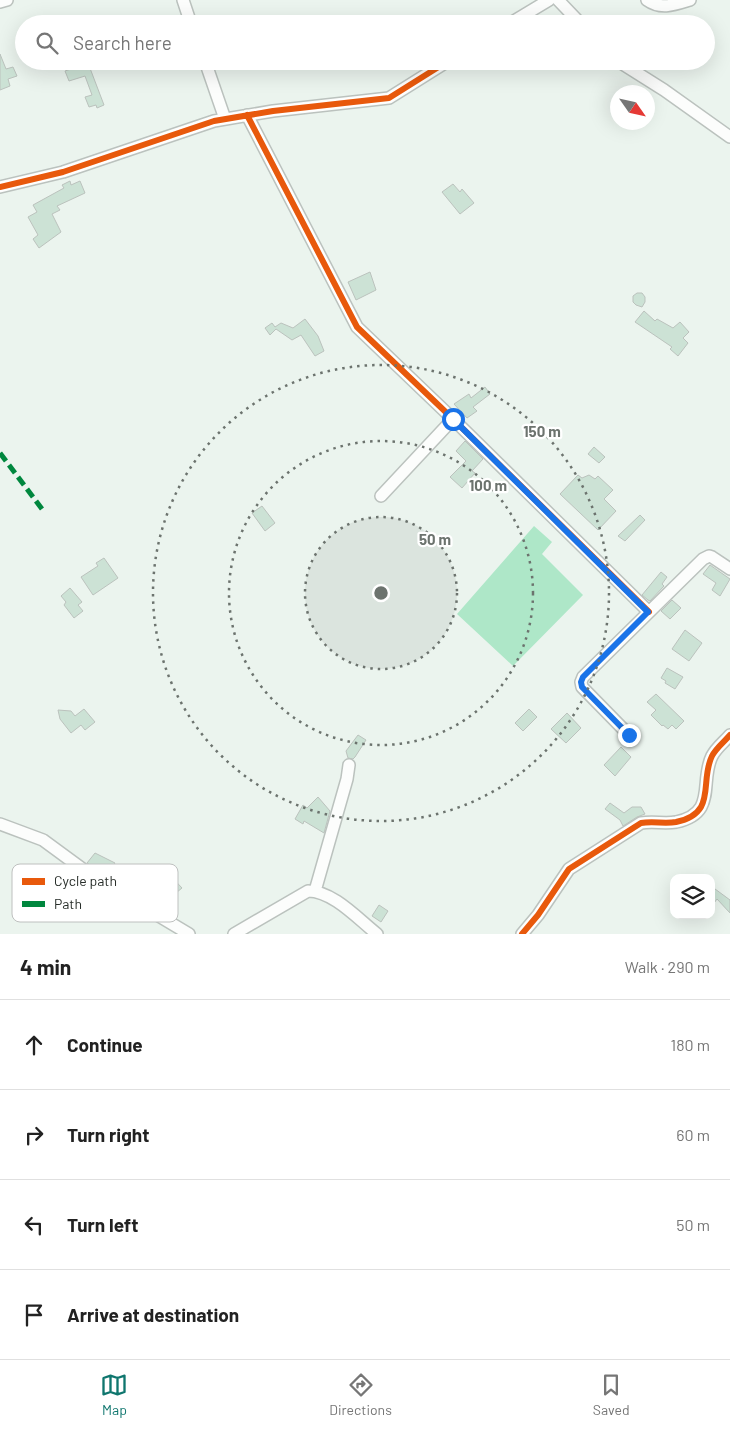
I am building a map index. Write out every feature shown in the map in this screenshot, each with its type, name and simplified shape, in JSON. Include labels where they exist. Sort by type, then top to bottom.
[{"type":"street","points":[[0,2],[6,0]]},
{"type":"street","points":[[182,0],[188,15]]},
{"type":"street","points":[[558,0],[572,15]]},
{"type":"street","points":[[646,0],[655,6],[664,7],[690,0]]},
{"type":"street","points":[[523,15],[543,2]]},
{"type":"street","points":[[208,70],[225,119]]},
{"type":"street","points":[[0,187],[63,172],[214,120],[389,98],[434,70]]},
{"type":"street","points":[[632,70],[730,137]]},
{"type":"street","points":[[247,115],[357,327],[648,612]]},
{"type":"street","points":[[381,496],[453,419]]},
{"type":"street","points":[[629,735],[582,687],[583,677],[703,559],[709,556],[712,557],[730,569]]},
{"type":"street","points":[[522,934],[538,915],[569,869],[641,823],[676,822],[698,812],[704,800],[712,756],[730,736]]},
{"type":"street","points":[[315,891],[347,779],[349,765]]},
{"type":"street","points":[[0,824],[44,840],[76,864]]},
{"type":"street","points":[[234,934],[308,891],[328,895],[378,934]]},
{"type":"street","points":[[169,922],[189,934]]},
{"type":"green space","points":[[534,526],[552,542],[542,554],[583,595],[513,666],[457,614]]},
{"type":"building","points":[[0,54],[6,69],[13,67],[17,76],[8,79],[10,86],[0,90]]},
{"type":"building","points":[[91,70],[104,105],[97,108],[96,105],[89,107],[85,97],[92,95],[85,76],[69,81],[65,71]]},
{"type":"building","points":[[70,181],[71,185],[80,181],[85,193],[57,206],[60,210],[52,214],[61,232],[39,248],[33,239],[38,235],[28,217],[37,212],[33,205],[64,188],[62,185]]},
{"type":"building","points":[[453,184],[460,192],[462,189],[474,203],[460,214],[442,192]]},
{"type":"building","points":[[370,272],[376,290],[356,300],[348,282]]},
{"type":"building","points":[[637,293],[642,293],[645,297],[642,307],[633,302],[633,296]]},
{"type":"building","points":[[644,311],[655,321],[657,319],[673,328],[680,322],[689,332],[683,338],[688,343],[678,356],[670,349],[672,347],[635,322]]},
{"type":"building","points":[[305,319],[318,336],[324,351],[315,356],[301,335],[292,340],[276,329],[270,335],[265,328],[272,323],[275,327],[281,323],[293,328]]},
{"type":"building","points":[[485,387],[490,394],[473,407],[477,411],[467,418],[454,404],[469,394],[471,398]]},
{"type":"building","points":[[465,441],[483,459],[472,471],[475,473],[462,488],[450,477],[466,461],[456,451]]},
{"type":"building","points":[[594,447],[605,457],[599,463],[588,454]]},
{"type":"building","points":[[578,475],[582,478],[589,475],[595,479],[598,476],[613,490],[604,499],[616,511],[598,530],[560,494]]},
{"type":"building","points":[[262,506],[275,523],[265,531],[252,513]]},
{"type":"building","points":[[640,515],[645,520],[625,541],[618,536]]},
{"type":"building","points":[[104,558],[118,578],[93,595],[81,577],[98,566],[96,563]]},
{"type":"building","points":[[710,565],[730,579],[720,596],[712,590],[716,583],[703,574]]},
{"type":"building","points":[[661,572],[667,577],[662,584],[664,586],[650,601],[642,595]]},
{"type":"building","points":[[70,588],[82,602],[78,605],[83,611],[74,618],[64,605],[66,602],[61,596]]},
{"type":"building","points":[[672,600],[681,608],[670,619],[661,611]]},
{"type":"building","points":[[685,630],[702,643],[689,661],[672,649]]},
{"type":"building","points":[[667,668],[683,677],[675,689],[661,678]]},
{"type":"building","points":[[656,694],[684,721],[676,729],[672,725],[668,729],[662,726],[651,715],[656,710],[647,702]]},
{"type":"building","points":[[84,709],[95,722],[85,730],[81,725],[71,733],[60,719],[58,710],[71,711],[75,716]]},
{"type":"building","points":[[529,709],[537,717],[523,731],[515,723]]},
{"type":"building","points":[[567,713],[581,728],[566,743],[551,729]]},
{"type":"building","points":[[358,735],[366,740],[353,759],[348,758],[346,751]]},
{"type":"building","points":[[621,747],[631,757],[615,776],[604,765]]},
{"type":"building","points":[[318,797],[330,811],[324,833],[304,821],[303,824],[295,819],[303,805],[307,808]]},
{"type":"building","points":[[610,803],[624,813],[632,807],[641,807],[645,814],[623,826],[620,820],[605,809]]},
{"type":"building","points":[[95,853],[115,863],[89,864],[87,863]]},
{"type":"building","points":[[715,889],[730,900],[730,913],[717,899],[715,902]]},
{"type":"building","points":[[379,905],[388,911],[381,922],[372,916]]},
{"type":"marked path","points":[[0,453],[42,509]]},
{"type":"cycle path","points":[[0,187],[63,172],[214,121],[273,111],[389,98],[434,70]]},
{"type":"cycle path","points":[[247,115],[357,327],[649,612]]},
{"type":"cycle path","points":[[522,934],[538,915],[569,869],[641,823],[676,822],[689,818],[698,812],[705,795],[708,766],[712,756],[730,735]]},
{"type":"route","points":[[453,419],[648,612],[583,677],[581,682],[582,687],[629,735]]}]
